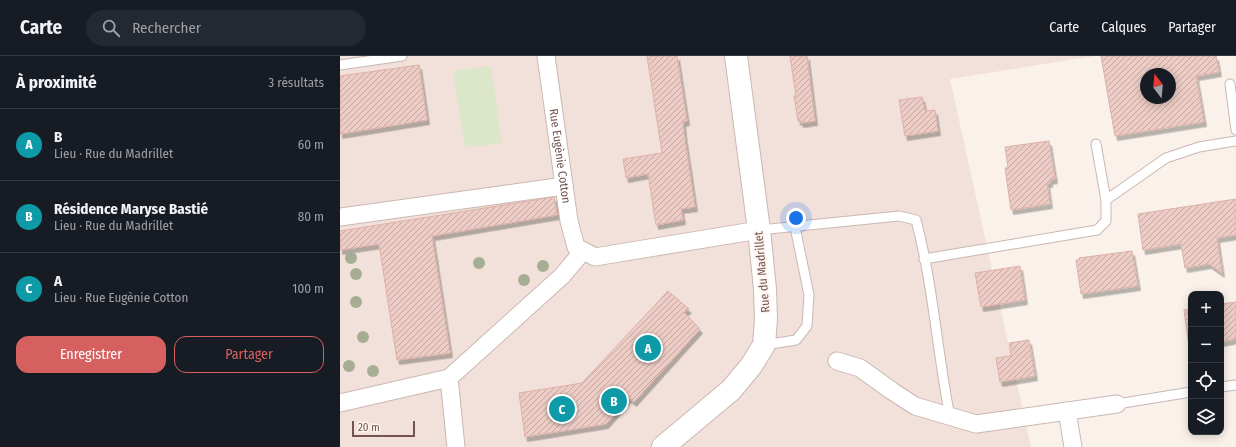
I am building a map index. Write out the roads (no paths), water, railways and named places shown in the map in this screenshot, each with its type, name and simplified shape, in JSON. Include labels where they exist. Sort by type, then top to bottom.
[{"type":"street","name":"Rue Eugènie Cotton","points":[[546,56],[569,221],[576,247],[583,251]]},
{"type":"street","name":"Rue du Madrillet","points":[[663,447],[731,390],[751,366],[764,345],[766,318],[759,230],[736,56]]},
{"type":"street","points":[[340,217],[564,186]]},
{"type":"street","points":[[340,403],[449,378],[562,276],[583,251],[595,257],[759,230]]},
{"type":"street","points":[[837,360],[860,368],[915,406],[976,424],[1117,404]]},
{"type":"street","points":[[449,378],[456,447]]},
{"type":"street","points":[[1067,411],[1073,447]]},
{"type":"lane","points":[[340,65],[402,56]]},
{"type":"lane","points":[[1230,84],[1236,130]]},
{"type":"lane","points":[[1106,200],[1166,158],[1199,147],[1236,140]]},
{"type":"lane","points":[[924,259],[1097,230],[1106,221],[1106,200],[1096,144]]},
{"type":"lane","points":[[759,230],[899,216],[916,220],[924,259],[950,416]]},
{"type":"lane","points":[[764,345],[796,340],[807,326],[810,295],[795,227]]},
{"type":"lane","points":[[1224,387],[1236,385]]},
{"type":"lane","points":[[1117,404],[1188,392]]},
{"type":"place","name":"B","points":[[648,348]]},
{"type":"place","name":"Résidence Maryse Bastié","points":[[614,401]]},
{"type":"place","name":"A","points":[[562,409]]}]
